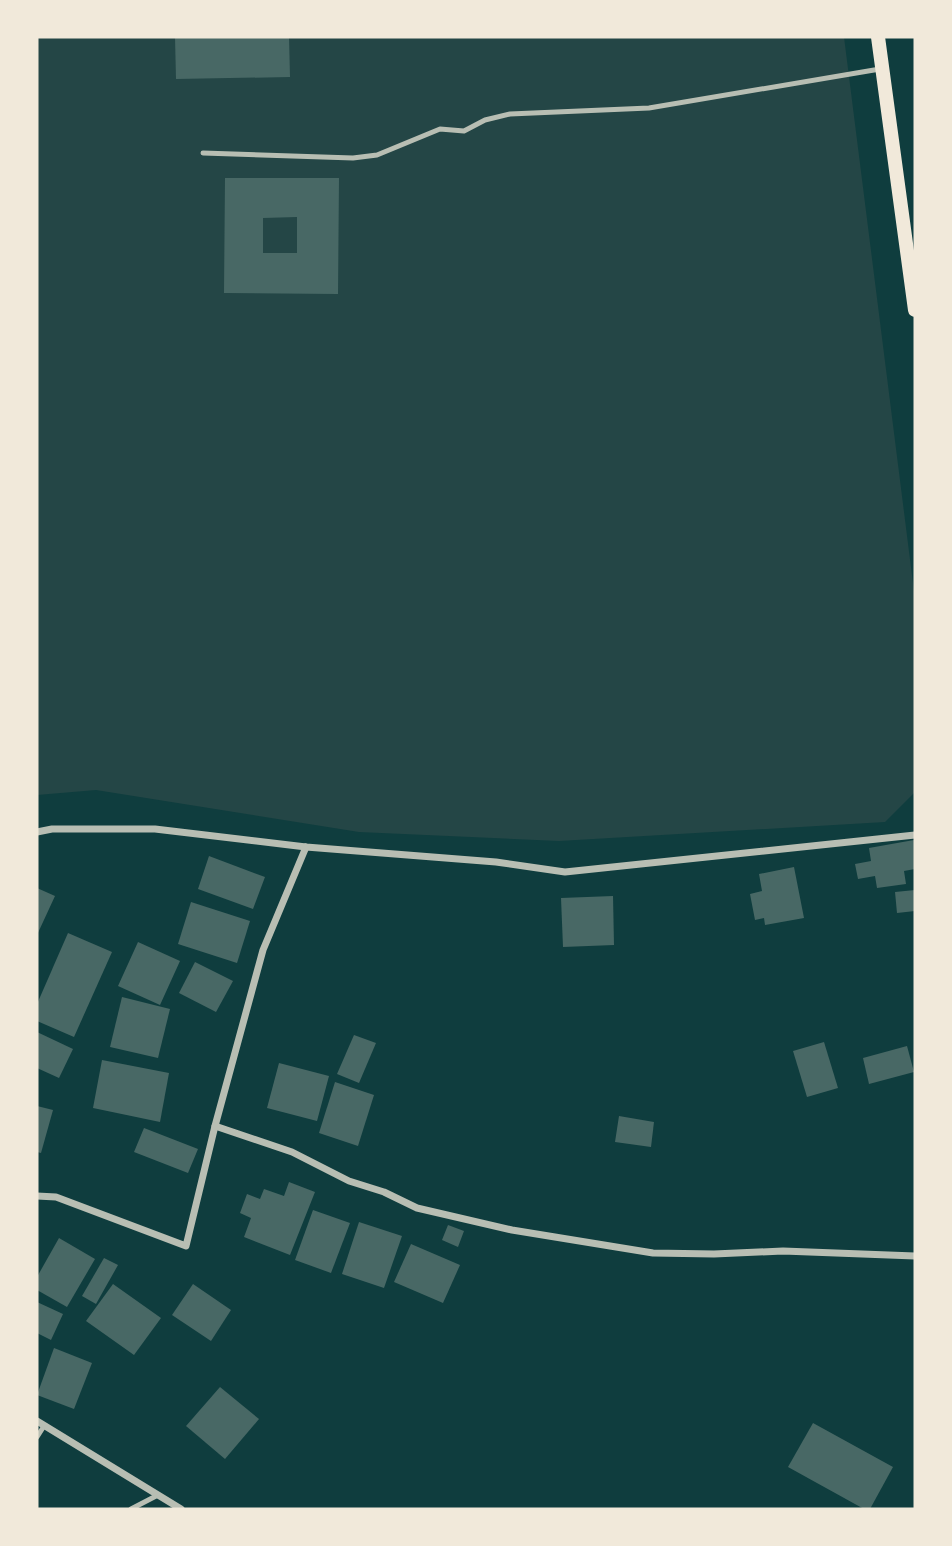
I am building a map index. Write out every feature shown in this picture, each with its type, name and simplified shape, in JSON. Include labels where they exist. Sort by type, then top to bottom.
[{"type":"main road","points":[[878,37],[915,310]]},
{"type":"street","points":[[37,832],[52,829],[155,829],[306,847],[496,862],[565,872],[915,835]]},
{"type":"street","points":[[37,1196],[56,1197],[186,1246],[215,1126],[263,950],[306,847]]},
{"type":"street","points":[[215,1126],[292,1152],[348,1181],[384,1192],[417,1208],[512,1230],[653,1253],[783,1251],[915,1256]]},
{"type":"street","points":[[40,1423],[181,1509]]},
{"type":"lane","points":[[203,153],[353,158],[377,155],[440,129],[464,131],[485,120],[510,114],[649,108],[883,68]]},
{"type":"lane","points":[[37,1437],[40,1423]]},
{"type":"lane","points":[[131,1509],[158,1495]]},
{"type":"shaded area","points":[[37,37],[844,37],[915,599],[915,792],[885,822],[559,841],[359,832],[96,790],[37,795]]},
{"type":"building","points":[[175,37],[289,37],[290,77],[176,79]]},
{"type":"building","points":[[225,178],[339,178],[338,294],[224,293]],"holes":[[[297,217],[297,253],[263,253],[263,218]]]},
{"type":"building","points":[[914,840],[915,869],[904,871],[906,884],[877,888],[875,876],[858,879],[855,864],[871,861],[869,848]]},
{"type":"building","points":[[209,856],[265,877],[253,909],[198,889]]},
{"type":"building","points":[[794,867],[804,918],[765,925],[764,918],[755,920],[750,894],[762,891],[759,874]]},
{"type":"building","points":[[37,888],[55,896],[37,935]]},
{"type":"building","points":[[915,890],[915,911],[897,913],[895,892]]},
{"type":"building","points":[[613,896],[614,945],[563,947],[561,898]]},
{"type":"building","points":[[191,902],[250,921],[237,963],[178,944]]},
{"type":"building","points":[[68,933],[112,952],[74,1037],[37,1021],[37,1004]]},
{"type":"building","points":[[138,942],[180,961],[160,1005],[118,986]]},
{"type":"building","points":[[195,962],[233,981],[216,1012],[179,993]]},
{"type":"building","points":[[122,997],[170,1009],[158,1058],[110,1047]]},
{"type":"building","points":[[37,1032],[73,1049],[59,1078],[37,1068]]},
{"type":"building","points":[[354,1035],[376,1043],[359,1083],[337,1074]]},
{"type":"building","points":[[824,1042],[838,1088],[807,1097],[793,1051]]},
{"type":"building","points":[[907,1046],[914,1072],[869,1084],[863,1058]]},
{"type":"building","points":[[102,1060],[169,1073],[160,1122],[93,1108]]},
{"type":"building","points":[[279,1063],[329,1076],[317,1121],[267,1108]]},
{"type":"building","points":[[335,1082],[374,1095],[358,1146],[319,1133]]},
{"type":"building","points":[[37,1106],[53,1110],[41,1153],[37,1152]]},
{"type":"building","points":[[619,1116],[654,1122],[651,1147],[615,1142]]},
{"type":"building","points":[[144,1128],[198,1149],[188,1173],[134,1152]]},
{"type":"building","points":[[289,1182],[315,1192],[290,1255],[244,1237],[251,1218],[240,1213],[247,1194],[260,1199],[264,1189],[284,1196]]},
{"type":"building","points":[[313,1210],[350,1223],[331,1273],[295,1260]]},
{"type":"building","points":[[359,1222],[402,1236],[384,1288],[342,1274]]},
{"type":"building","points":[[448,1225],[464,1231],[458,1247],[442,1240]]},
{"type":"building","points":[[59,1238],[95,1259],[67,1307],[37,1290],[37,1277]]},
{"type":"building","points":[[411,1244],[460,1265],[443,1303],[394,1282]]},
{"type":"building","points":[[104,1258],[118,1265],[96,1304],[82,1296]]},
{"type":"building","points":[[113,1284],[161,1318],[134,1355],[86,1321]]},
{"type":"building","points":[[193,1284],[231,1310],[211,1341],[172,1315]]},
{"type":"building","points":[[37,1302],[63,1314],[51,1340],[37,1333]]},
{"type":"building","points":[[54,1348],[92,1363],[74,1409],[37,1395]]},
{"type":"building","points":[[220,1387],[259,1419],[225,1459],[186,1426]]},
{"type":"building","points":[[813,1423],[893,1467],[870,1509],[864,1509],[788,1467]]}]
